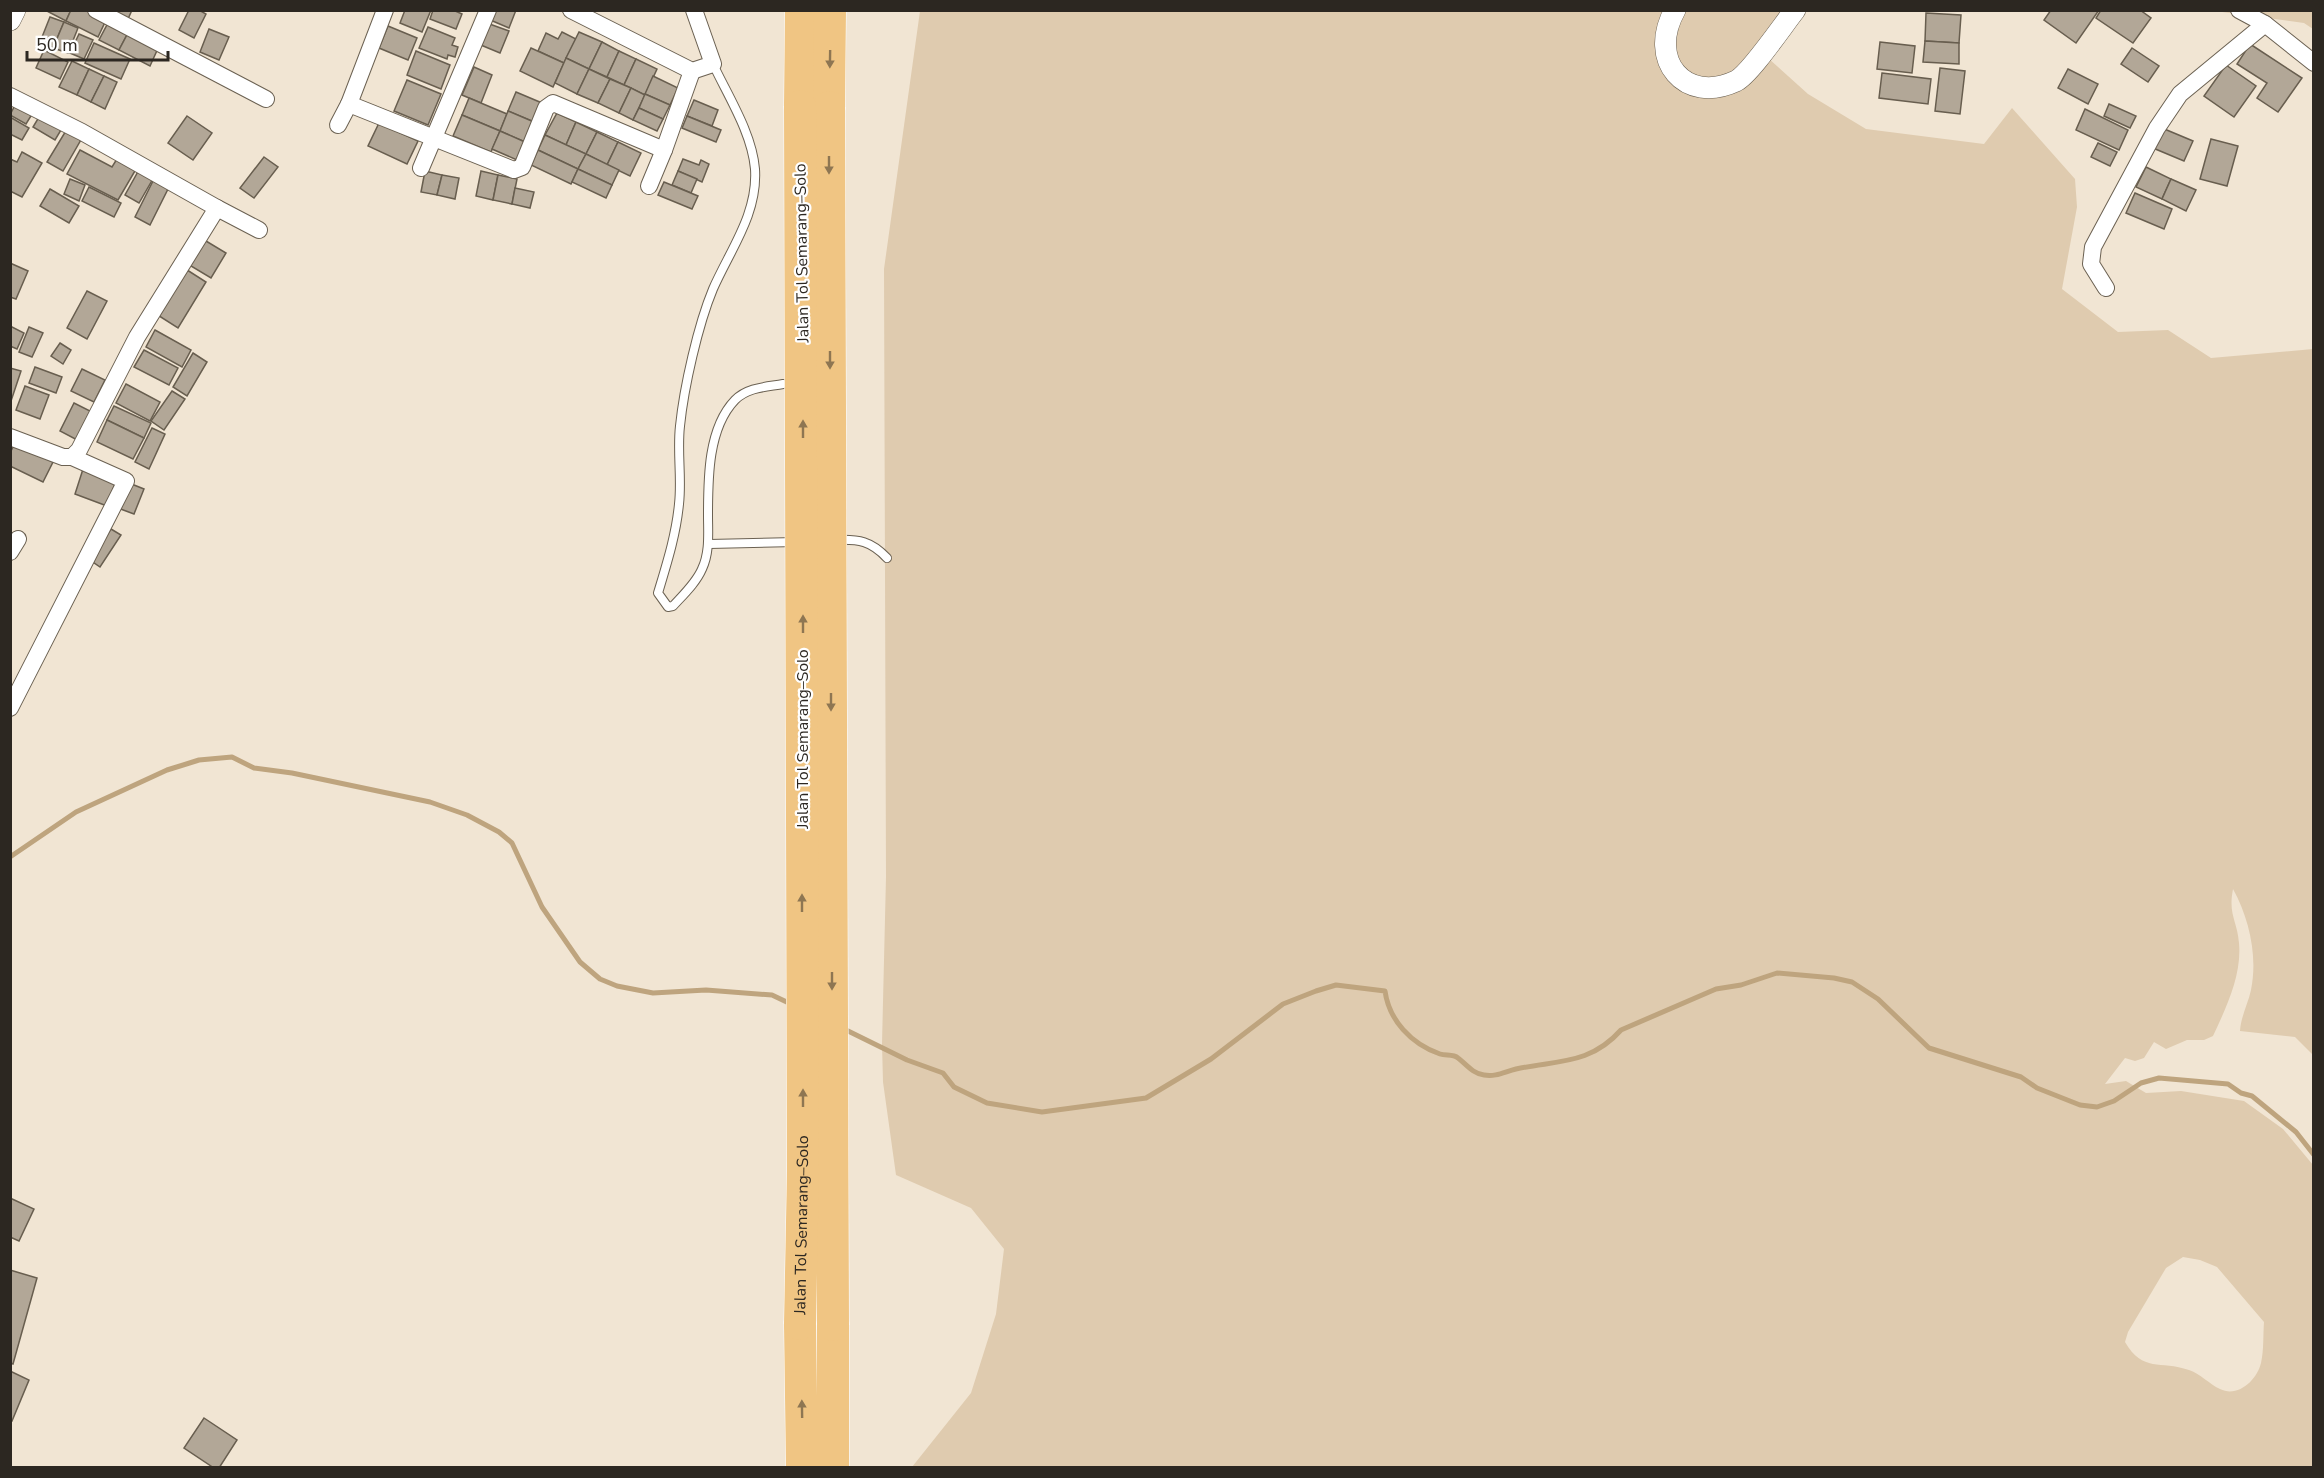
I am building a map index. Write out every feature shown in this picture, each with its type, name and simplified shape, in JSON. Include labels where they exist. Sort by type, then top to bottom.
[{"type":"highway","name":"Jalan Tol Semarang–Solo","points":[[801,10],[815,106],[833,1325],[833,1467]]},
{"type":"highway","name":"Jalan Tol Semarang–Solo","points":[[802,1467],[800,1324],[815,106],[830,10]]},
{"type":"street","points":[[10,20],[15,10]]},
{"type":"street","points":[[96,10],[266,99]]},
{"type":"street","points":[[338,125],[349,104],[385,10]]},
{"type":"street","points":[[420,168],[488,10]]},
{"type":"street","points":[[571,10],[692,71],[713,64],[694,10]]},
{"type":"street","points":[[1676,10],[1664,37],[1666,57],[1676,76],[1703,87],[1724,85],[1739,80],[1795,10]]},
{"type":"street","points":[[2239,10],[2265,24],[2313,63]]},
{"type":"street","points":[[2106,288],[2091,264],[2092,247],[2157,128],[2180,94],[2192,82],[2265,24]]},
{"type":"street","points":[[649,186],[692,71]]},
{"type":"street","points":[[10,96],[82,132],[259,230]]},
{"type":"street","points":[[349,104],[507,168],[520,170],[546,108],[553,104],[663,150]]},
{"type":"street","points":[[72,457],[79,450],[137,337],[217,208]]},
{"type":"street","points":[[10,437],[63,457],[72,457],[126,480],[10,708]]},
{"type":"lane","points":[[713,64],[751,151],[755,170],[753,196],[744,228],[713,290],[700,327],[680,428],[680,504],[668,566],[658,593],[668,607],[673,606],[702,570],[709,544],[708,513],[712,452],[717,430],[736,399],[754,389],[783,384]]},
{"type":"lane","points":[[823,541],[857,539],[874,544],[887,558]]},
{"type":"lane","points":[[709,544],[812,541]]},
{"type":"shaded area","points":[[920,11],[1793,11],[1768,58],[1808,94],[1866,129],[1984,144],[2012,108],[2075,179],[2077,207],[2062,289],[2118,332],[2168,330],[2211,358],[2313,349],[2313,1055],[2295,1037],[2240,1031],[2251,990],[2253,951],[2244,912],[2233,889],[2232,911],[2239,943],[2238,967],[2232,991],[2213,1036],[2204,1040],[2187,1040],[2166,1049],[2154,1042],[2144,1058],[2135,1061],[2125,1058],[2105,1084],[2126,1081],[2146,1093],[2181,1091],[2244,1101],[2283,1129],[2313,1165],[2313,1467],[912,1467],[971,1393],[996,1314],[1004,1249],[971,1208],[896,1175],[883,1082],[886,877],[884,269]],"holes":[[[2183,1257],[2200,1260],[2217,1267],[2264,1322],[2263,1353],[2259,1369],[2246,1386],[2233,1391],[2220,1389],[2189,1370],[2146,1362],[2132,1352],[2125,1342],[2128,1332],[2166,1268]]]},
{"type":"shaded area","points":[[2215,11],[2313,11],[2313,29],[2304,23]]},
{"type":"building","points":[[45,10],[71,10],[66,21]]},
{"type":"building","points":[[71,10],[91,10],[107,18],[98,37],[66,21]]},
{"type":"building","points":[[110,10],[132,10],[128,19]]},
{"type":"building","points":[[189,10],[199,10],[206,14],[194,38],[179,30]]},
{"type":"building","points":[[405,10],[431,10],[422,32],[400,23]]},
{"type":"building","points":[[433,10],[453,10],[462,14],[456,29],[430,19]]},
{"type":"building","points":[[492,10],[516,10],[509,28],[488,19]]},
{"type":"building","points":[[2051,10],[2099,10],[2076,43],[2044,20]]},
{"type":"building","points":[[2101,10],[2140,10],[2151,18],[2133,43],[2096,18]]},
{"type":"building","points":[[1926,13],[1961,15],[1959,43],[1925,41]]},
{"type":"building","points":[[50,17],[64,22],[53,48],[40,42]]},
{"type":"building","points":[[109,21],[129,31],[119,50],[99,40]]},
{"type":"building","points":[[64,22],[78,28],[68,53],[53,48]]},
{"type":"building","points":[[484,22],[509,31],[500,53],[476,43]]},
{"type":"building","points":[[388,26],[417,38],[408,60],[379,48]]},
{"type":"building","points":[[428,27],[455,38],[452,45],[458,47],[455,57],[448,55],[447,59],[419,48]]},
{"type":"building","points":[[209,29],[229,37],[219,60],[200,52]]},
{"type":"building","points":[[129,31],[159,46],[150,66],[119,50]]},
{"type":"building","points":[[562,32],[576,39],[564,63],[538,51],[546,33],[558,39]]},
{"type":"building","points":[[579,32],[602,42],[589,69],[566,58]]},
{"type":"building","points":[[79,34],[93,40],[84,59],[70,53]]},
{"type":"building","points":[[1925,41],[1959,43],[1959,64],[1923,62]]},
{"type":"building","points":[[602,42],[619,51],[607,77],[589,69]]},
{"type":"building","points":[[1880,42],[1915,46],[1912,73],[1877,69]]},
{"type":"building","points":[[94,43],[130,59],[121,79],[85,63]]},
{"type":"building","points":[[2250,44],[2302,78],[2278,112],[2257,98],[2267,83],[2237,64]]},
{"type":"building","points":[[531,48],[564,63],[553,87],[520,71]]},
{"type":"building","points":[[2132,48],[2159,66],[2148,82],[2121,64]]},
{"type":"building","points":[[44,50],[68,62],[60,79],[36,68]]},
{"type":"building","points":[[416,51],[450,65],[441,89],[407,75]]},
{"type":"building","points":[[619,51],[636,59],[624,85],[607,77]]},
{"type":"building","points":[[566,58],[589,69],[577,94],[555,83]]},
{"type":"building","points":[[636,59],[657,69],[645,95],[624,85]]},
{"type":"building","points":[[72,61],[89,69],[77,95],[59,87]]},
{"type":"building","points":[[2226,65],[2256,86],[2234,117],[2204,96]]},
{"type":"building","points":[[474,67],[492,75],[481,103],[462,95]]},
{"type":"building","points":[[1940,68],[1965,71],[1960,114],[1935,111]]},
{"type":"building","points":[[89,69],[104,76],[91,102],[77,95]]},
{"type":"building","points":[[589,69],[610,79],[598,103],[577,94]]},
{"type":"building","points":[[2068,69],[2098,84],[2088,104],[2058,88]]},
{"type":"building","points":[[1882,73],[1931,79],[1928,104],[1879,98]]},
{"type":"building","points":[[104,76],[117,82],[105,109],[91,102]]},
{"type":"building","points":[[653,76],[678,88],[670,105],[645,94]]},
{"type":"building","points":[[610,79],[631,88],[619,113],[598,103]]},
{"type":"building","points":[[407,80],[441,94],[428,125],[394,111]]},
{"type":"building","points":[[631,88],[645,95],[633,120],[619,113]]},
{"type":"building","points":[[516,92],[542,103],[534,122],[508,111]]},
{"type":"building","points":[[645,94],[670,105],[663,119],[639,108]]},
{"type":"building","points":[[469,98],[507,114],[500,131],[462,115]]},
{"type":"building","points":[[694,100],[718,110],[712,126],[687,116]]},
{"type":"building","points":[[17,101],[34,111],[26,124],[10,115]]},
{"type":"building","points":[[2109,104],[2136,116],[2130,128],[2104,116]]},
{"type":"building","points":[[639,108],[663,119],[657,131],[633,120]]},
{"type":"building","points":[[2085,109],[2128,130],[2119,150],[2076,130]]},
{"type":"building","points":[[508,111],[534,122],[525,142],[500,131]]},
{"type":"building","points":[[42,112],[64,125],[55,140],[33,127]]},
{"type":"building","points":[[557,113],[576,122],[566,145],[545,135]]},
{"type":"building","points":[[462,115],[500,131],[491,152],[453,136]]},
{"type":"building","points":[[187,116],[212,133],[193,160],[168,143]]},
{"type":"building","points":[[687,116],[721,130],[716,142],[682,128]]},
{"type":"building","points":[[10,117],[29,128],[22,140],[10,134]]},
{"type":"building","points":[[576,122],[597,132],[586,154],[566,145]]},
{"type":"building","points":[[379,123],[418,141],[407,164],[368,146]]},
{"type":"building","points":[[2162,128],[2193,141],[2184,161],[2153,148]]},
{"type":"building","points":[[67,129],[82,138],[63,171],[47,162]]},
{"type":"building","points":[[500,131],[525,142],[517,160],[492,149]]},
{"type":"building","points":[[597,132],[618,142],[607,165],[586,154]]},
{"type":"building","points":[[545,135],[586,154],[578,169],[538,150]]},
{"type":"building","points":[[2211,139],[2238,146],[2227,186],[2200,179]]},
{"type":"building","points":[[618,142],[641,153],[630,176],[607,165]]},
{"type":"building","points":[[2098,143],[2117,152],[2110,166],[2091,157]]},
{"type":"building","points":[[80,150],[112,167],[120,154],[139,164],[118,200],[67,174]]},
{"type":"building","points":[[538,150],[578,169],[571,184],[531,165]]},
{"type":"building","points":[[22,152],[42,163],[22,197],[10,191],[10,159],[17,162]]},
{"type":"building","points":[[586,154],[619,170],[612,185],[578,169]]},
{"type":"building","points":[[264,157],[278,167],[254,198],[240,188]]},
{"type":"building","points":[[683,159],[699,165],[701,160],[709,164],[702,182],[678,171]]},
{"type":"building","points":[[2146,167],[2171,179],[2162,199],[2136,187]]},
{"type":"building","points":[[140,168],[154,177],[139,203],[125,195]]},
{"type":"building","points":[[578,169],[612,185],[606,198],[572,182]]},
{"type":"building","points":[[425,171],[442,175],[437,195],[421,192]]},
{"type":"building","points":[[481,171],[498,175],[493,200],[476,196]]},
{"type":"building","points":[[678,171],[697,179],[691,193],[672,185]]},
{"type":"building","points":[[442,175],[459,178],[455,199],[437,195]]},
{"type":"building","points":[[498,175],[517,179],[512,204],[493,200]]},
{"type":"building","points":[[70,179],[85,185],[79,201],[64,194]]},
{"type":"building","points":[[154,179],[169,187],[150,225],[135,217]]},
{"type":"building","points":[[2171,179],[2196,190],[2186,211],[2162,199]]},
{"type":"building","points":[[664,182],[698,196],[692,209],[658,195]]},
{"type":"building","points":[[89,187],[121,203],[114,217],[82,201]]},
{"type":"building","points":[[515,188],[534,192],[530,208],[512,204]]},
{"type":"building","points":[[50,189],[79,206],[69,223],[40,206]]},
{"type":"building","points":[[2135,193],[2172,209],[2164,229],[2126,213]]},
{"type":"building","points":[[201,238],[226,253],[211,278],[186,263]]},
{"type":"building","points":[[10,263],[28,271],[16,299],[10,297]]},
{"type":"building","points":[[184,268],[206,282],[178,328],[156,314]]},
{"type":"building","points":[[87,291],[107,301],[87,339],[67,328]]},
{"type":"building","points":[[10,326],[24,333],[17,349],[10,346]]},
{"type":"building","points":[[29,327],[43,333],[32,357],[19,352]]},
{"type":"building","points":[[155,330],[191,350],[182,367],[146,347]]},
{"type":"building","points":[[60,343],[71,350],[63,364],[51,356]]},
{"type":"building","points":[[144,350],[178,368],[169,385],[134,367]]},
{"type":"building","points":[[193,353],[207,362],[187,396],[173,387]]},
{"type":"building","points":[[35,367],[62,377],[56,393],[29,383]]},
{"type":"building","points":[[10,368],[21,371],[10,404]]},
{"type":"building","points":[[82,369],[105,380],[94,402],[71,391]]},
{"type":"building","points":[[126,384],[160,402],[150,421],[116,403]]},
{"type":"building","points":[[25,386],[49,395],[40,419],[16,410]]},
{"type":"building","points":[[172,391],[185,399],[164,430],[151,421]]},
{"type":"building","points":[[74,403],[96,414],[81,442],[60,431]]},
{"type":"building","points":[[114,406],[151,423],[144,438],[107,420]]},
{"type":"building","points":[[107,420],[144,438],[133,459],[97,442]]},
{"type":"building","points":[[152,428],[165,434],[149,469],[135,462]]},
{"type":"building","points":[[15,443],[53,462],[43,482],[10,466],[10,453]]},
{"type":"building","points":[[84,466],[117,478],[107,506],[75,494]]},
{"type":"building","points":[[129,483],[144,489],[134,514],[118,508]]},
{"type":"building","points":[[111,529],[121,535],[100,567],[90,560]]},
{"type":"building","points":[[10,1198],[34,1209],[19,1241],[10,1237]]},
{"type":"building","points":[[10,1270],[37,1278],[13,1364],[10,1363]]},
{"type":"building","points":[[10,1371],[29,1380],[12,1421],[10,1420]]},
{"type":"building","points":[[204,1418],[237,1440],[219,1468],[214,1468],[184,1448]]},
{"type":"waterway","points":[[10,857],[76,812],[167,770],[199,760],[232,757],[254,768],[292,773],[430,802],[467,815],[499,832],[512,843],[542,907],[580,962],[600,979],[617,986],[653,993],[706,990],[772,995],[793,1005]]},
{"type":"waterway","points":[[842,1028],[907,1060],[943,1073],[954,1087],[987,1103],[1042,1112],[1146,1098],[1211,1059],[1283,1004],[1336,985],[1385,991],[1391,1012],[1403,1030],[1420,1044],[1440,1054],[1456,1057],[1476,1073],[1496,1075],[1585,1055],[1597,1050],[1621,1030],[1716,989],[1741,985],[1777,973],[1834,978],[1852,982],[1878,999],[1929,1048],[2021,1077],[2037,1088],[2080,1105],[2097,1107],[2114,1101],[2141,1083],[2159,1078],[2228,1084],[2241,1093],[2252,1096],[2296,1132],[2314,1155]]}]
